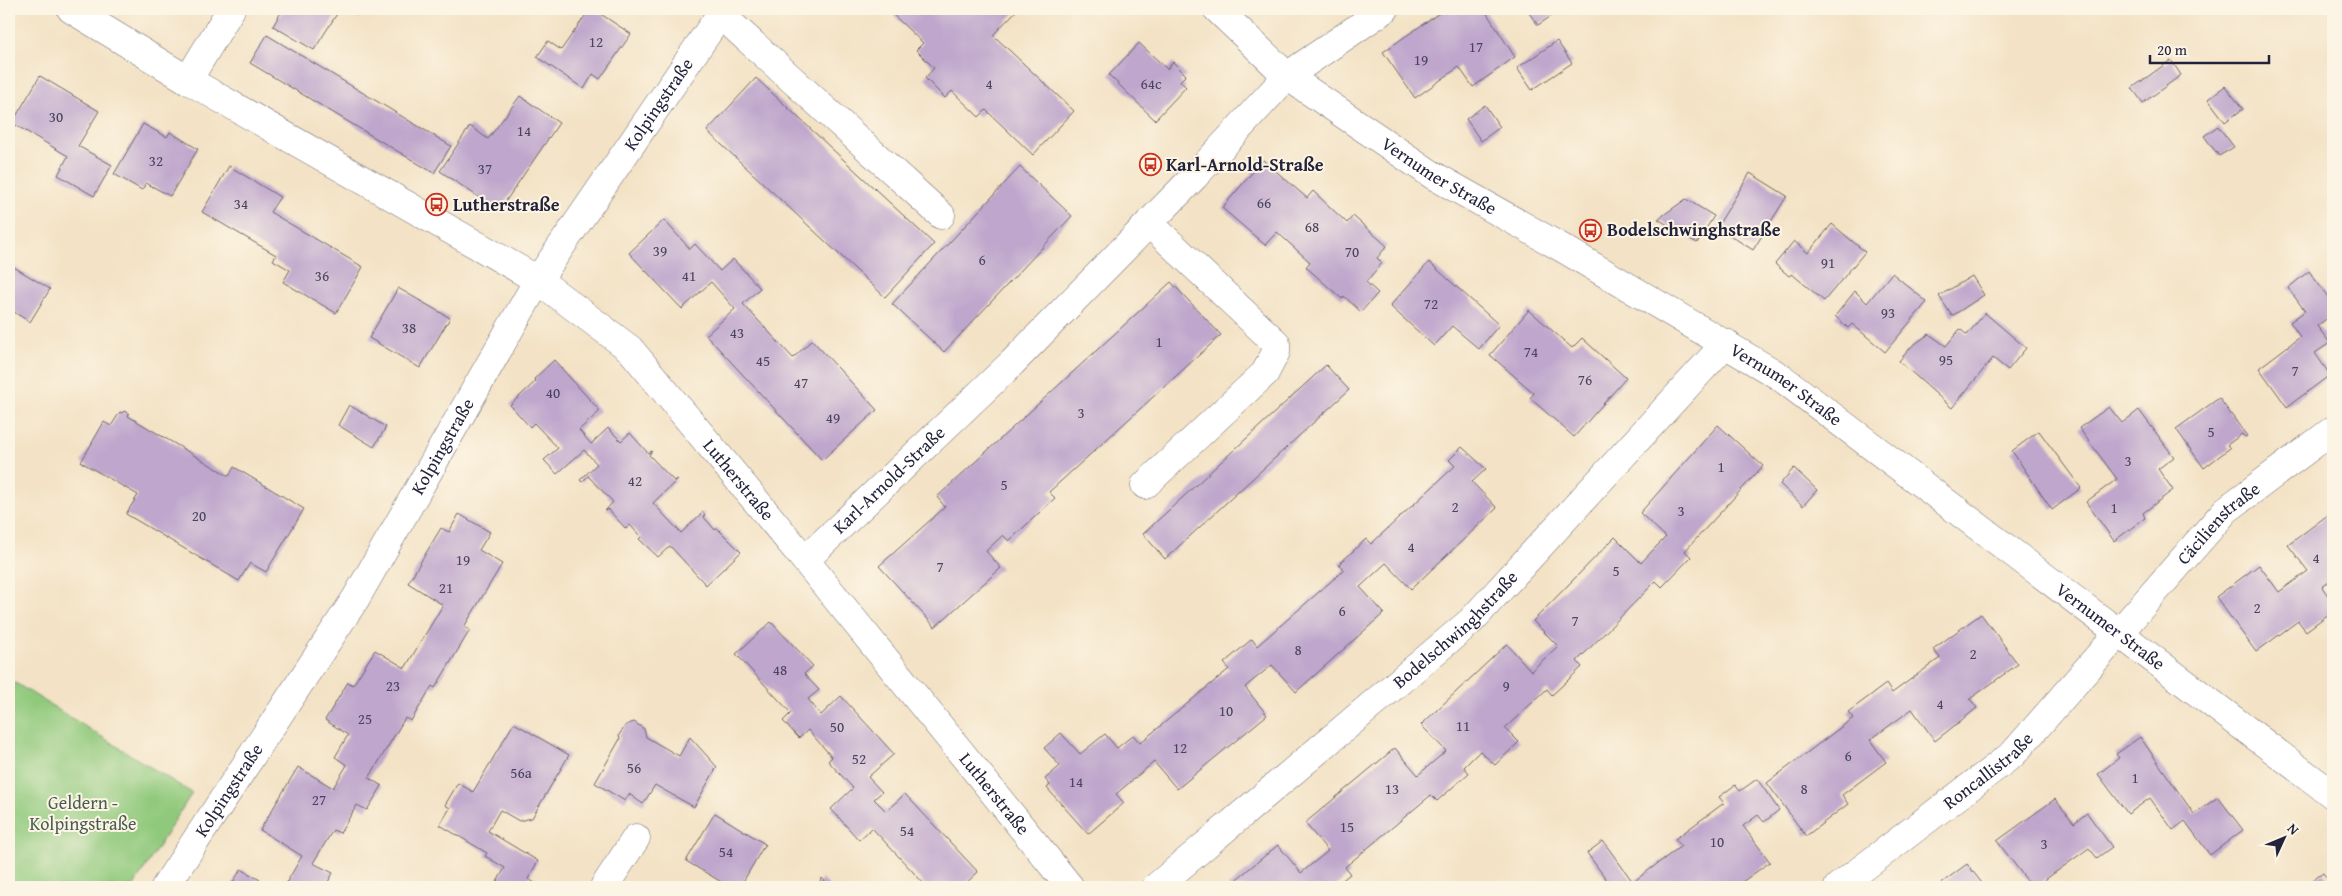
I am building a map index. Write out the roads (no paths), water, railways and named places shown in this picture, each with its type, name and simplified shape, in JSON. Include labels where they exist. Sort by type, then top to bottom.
[{"type":"street","name":"Lutherstraße","points":[[71,9],[188,80],[538,280],[630,349],[805,560],[1070,887]]},
{"type":"street","points":[[188,80],[231,9]]},
{"type":"street","name":"Vernumer Straße","points":[[1217,9],[1288,76],[1431,174],[1726,343],[1779,376],[2333,795]]},
{"type":"street","name":"Karl-Arnold-Straße","points":[[805,560],[1012,363],[1149,223],[1288,76],[1385,9]]},
{"type":"street","points":[[722,12],[941,216]]},
{"type":"street","name":"Kolpingstraße","points":[[165,887],[356,598],[538,280],[722,12]]},
{"type":"street","points":[[1145,485],[1265,373],[1276,352],[1276,343],[1149,223]]},
{"type":"street","name":"Bodelschwinghstraße","points":[[1156,887],[1471,621],[1726,343]]},
{"type":"street","name":"Cäcilienstraße","points":[[2118,633],[2226,510],[2333,430]]},
{"type":"street","name":"Roncallistraße","points":[[1838,887],[2012,754],[2118,633]]},
{"type":"street","points":[[604,887],[636,838]]},
{"type":"place","name":"Karl-Arnold-Straße","points":[[1150,165]]},
{"type":"place","name":"Lutherstraße","points":[[437,205]]},
{"type":"place","name":"Bodelschwinghstraße","points":[[1591,230]]},
{"type":"park label","name":"Geldern - Kolpingstraße","points":[[83,813]]}]
